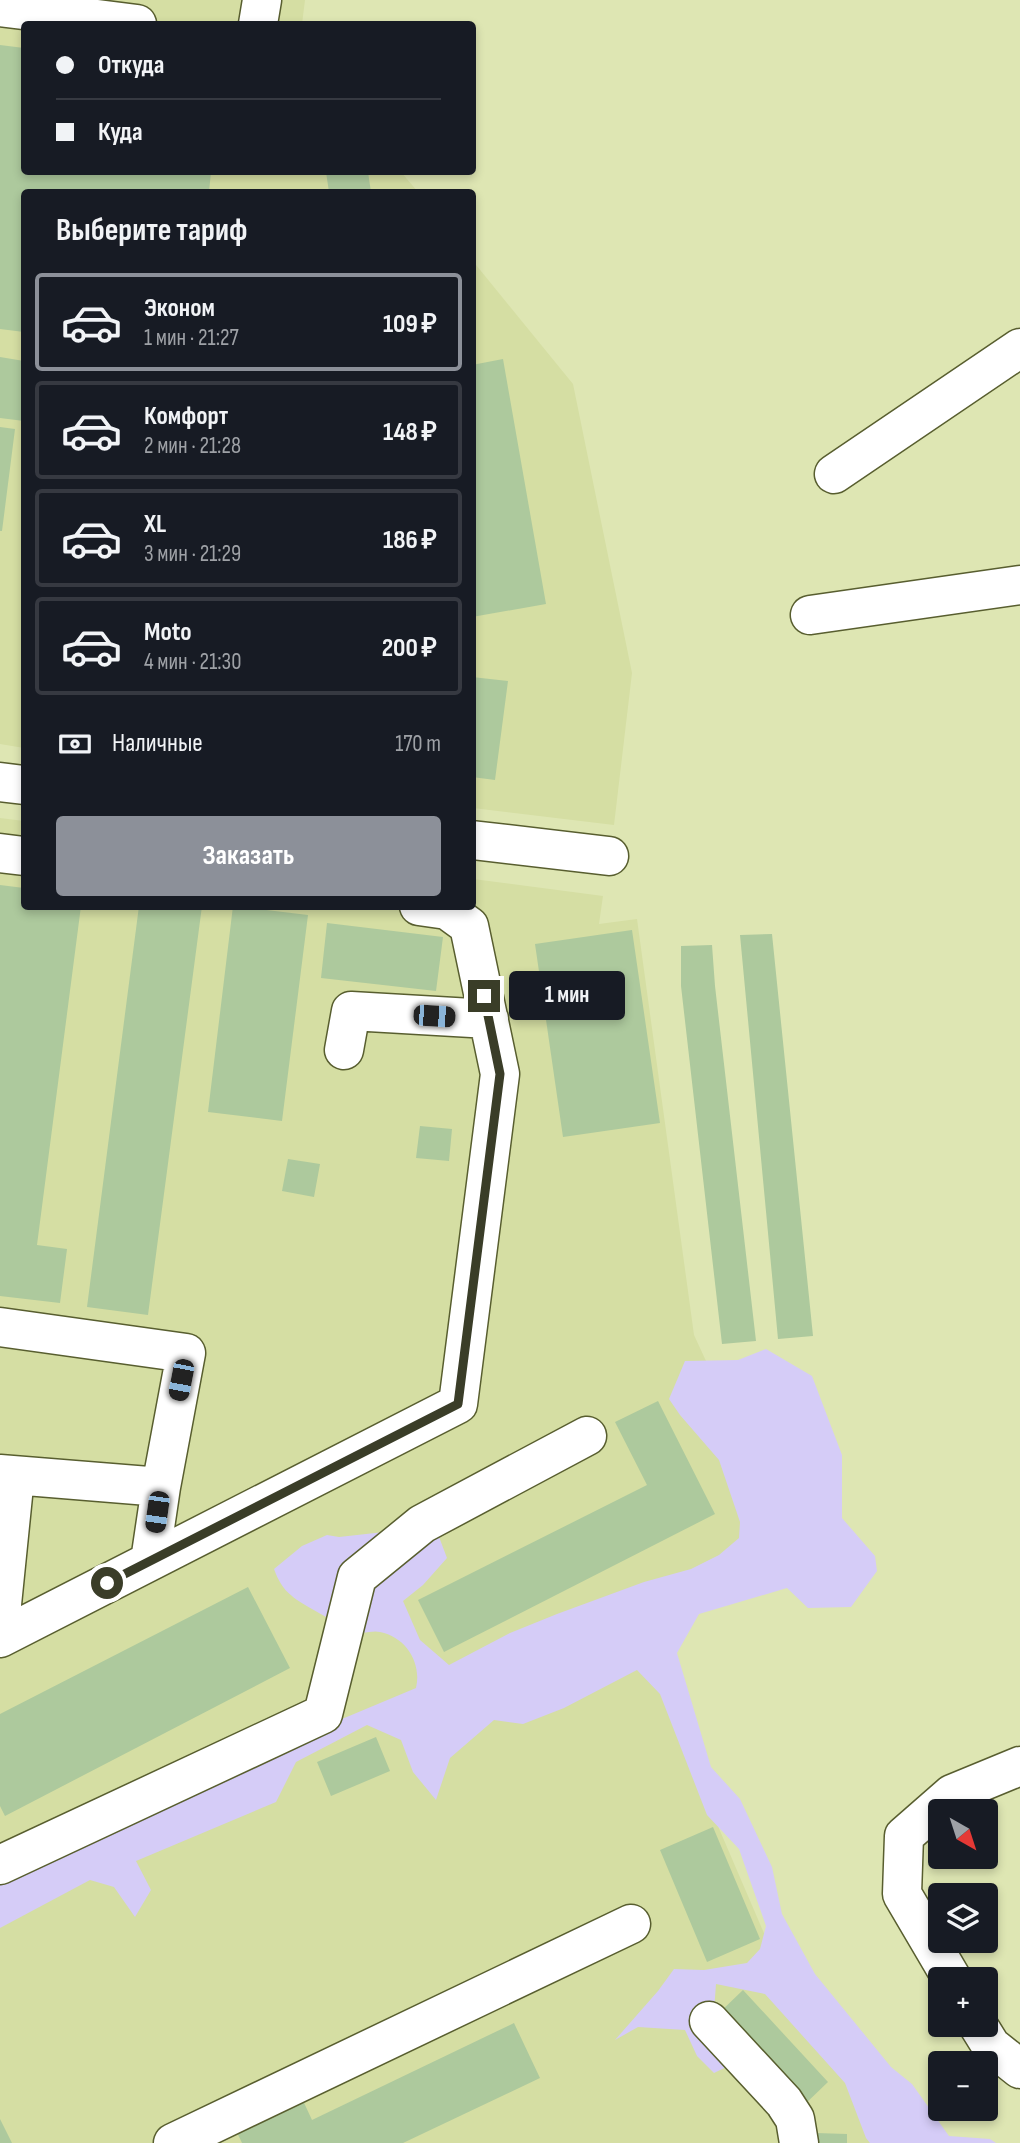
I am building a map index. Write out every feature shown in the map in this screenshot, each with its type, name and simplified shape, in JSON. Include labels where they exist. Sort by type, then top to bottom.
[{"type":"lane","points":[[258,21],[262,0]]},
{"type":"lane","points":[[0,8],[111,21]]},
{"type":"lane","points":[[834,474],[1020,348]]},
{"type":"lane","points":[[810,615],[1020,585]]},
{"type":"lane","points":[[0,782],[21,785]]},
{"type":"lane","points":[[476,840],[609,856]]},
{"type":"lane","points":[[0,853],[21,856]]},
{"type":"lane","points":[[0,1638],[458,1404],[500,1074],[469,926],[447,910]]},
{"type":"lane","points":[[344,1050],[351,1011],[489,1019]]},
{"type":"lane","points":[[0,1327],[186,1353],[150,1561]]},
{"type":"lane","points":[[0,1865],[323,1714],[357,1577],[422,1524],[587,1436]]},
{"type":"lane","points":[[0,1624],[8,1475],[161,1487]]},
{"type":"lane","points":[[945,1967],[902,1894],[904,1836],[951,1794],[1020,1766]]},
{"type":"lane","points":[[173,2143],[631,1924]]},
{"type":"lane","points":[[709,2021],[785,2102],[795,2119],[799,2143]]},
{"type":"lane","points":[[985,2037],[990,2046],[1020,2069]]},
{"type":"shaded area","points":[[0,0],[305,0],[302,21],[21,21],[21,175],[404,175],[415,189],[21,189],[21,748],[0,744]]},
{"type":"shaded area","points":[[476,265],[573,384],[632,673],[614,825],[476,808]]},
{"type":"shaded area","points":[[0,818],[21,821],[21,910],[476,910],[476,879],[603,896],[599,924],[637,919],[694,1335],[789,1541],[655,1604],[690,1761],[797,2010],[930,2143],[0,2143]]},
{"type":"shaded area","points":[[766,1349],[812,1376],[842,1455],[842,1518],[875,1556],[877,1571],[851,1607],[808,1608],[787,1588],[699,1614],[677,1653],[711,1767],[740,1799],[772,1867],[782,1914],[815,1974],[891,2067],[912,2084],[928,2106],[928,2121],[938,2121],[949,2136],[990,2139],[996,2143],[870,2143],[845,2083],[765,1994],[716,1984],[713,2024],[745,2058],[714,2073],[697,2056],[685,2030],[638,2027],[615,2040],[674,1969],[704,1970],[747,1963],[760,1949],[766,1926],[739,1849],[707,1815],[660,1694],[637,1670],[564,1708],[523,1724],[494,1720],[450,1758],[436,1800],[413,1772],[401,1740],[367,1725],[296,1762],[276,1802],[136,1861],[151,1890],[135,1917],[114,1887],[90,1880],[0,1928],[0,1879],[342,1719],[416,1688],[417,1669],[414,1661],[410,1652],[397,1639],[380,1632],[361,1632],[345,1626],[304,1605],[283,1587],[274,1569],[302,1546],[327,1535],[339,1537],[436,1529],[447,1558],[423,1585],[403,1601],[420,1640],[449,1665],[510,1633],[644,1582],[691,1569],[719,1555],[739,1538],[740,1522],[719,1460],[669,1399],[685,1361],[738,1360]]},
{"type":"building","points":[[0,45],[21,48],[21,175],[211,175],[209,189],[21,189],[21,332],[0,329]]},
{"type":"building","points":[[326,175],[368,175],[371,189],[329,189]]},
{"type":"building","points":[[0,357],[21,360],[21,421],[0,418]]},
{"type":"building","points":[[503,359],[546,604],[476,616],[476,364]]},
{"type":"building","points":[[0,427],[15,429],[2,531],[0,531]]},
{"type":"building","points":[[476,677],[508,681],[495,780],[476,778]]},
{"type":"building","points":[[0,885],[21,888],[21,910],[80,910],[37,1245],[67,1249],[60,1303],[0,1296]]},
{"type":"building","points":[[138,910],[201,910],[148,1315],[87,1307]]},
{"type":"building","points":[[233,910],[266,910],[308,915],[282,1121],[208,1112]]},
{"type":"building","points":[[327,923],[443,937],[436,991],[321,978]]},
{"type":"building","points":[[632,930],[660,1123],[563,1137],[535,944]]},
{"type":"building","points":[[772,934],[813,1336],[778,1339],[740,935]]},
{"type":"building","points":[[712,945],[756,1341],[722,1344],[681,986],[681,946]]},
{"type":"building","points":[[420,1126],[452,1129],[449,1161],[416,1158]]},
{"type":"building","points":[[288,1159],[320,1164],[314,1197],[282,1191]]},
{"type":"building","points":[[658,1401],[715,1514],[444,1652],[418,1600],[647,1485],[615,1422]]},
{"type":"building","points":[[248,1587],[290,1668],[5,1816],[0,1806],[0,1714]]},
{"type":"building","points":[[376,1737],[390,1771],[331,1796],[317,1762]]},
{"type":"building","points":[[713,1827],[760,1939],[707,1962],[660,1850]]},
{"type":"building","points":[[743,1990],[828,2082],[803,2106],[718,2014]]},
{"type":"building","points":[[514,2023],[540,2078],[403,2143],[242,2143],[233,2124],[299,2092],[312,2120]]},
{"type":"building","points":[[0,2119],[12,2143],[0,2143]]},
{"type":"building","points":[[816,2133],[847,2134],[847,2143],[816,2143]]},
{"type":"route","points":[[107,1583],[458,1404],[500,1074],[484,996]]}]
